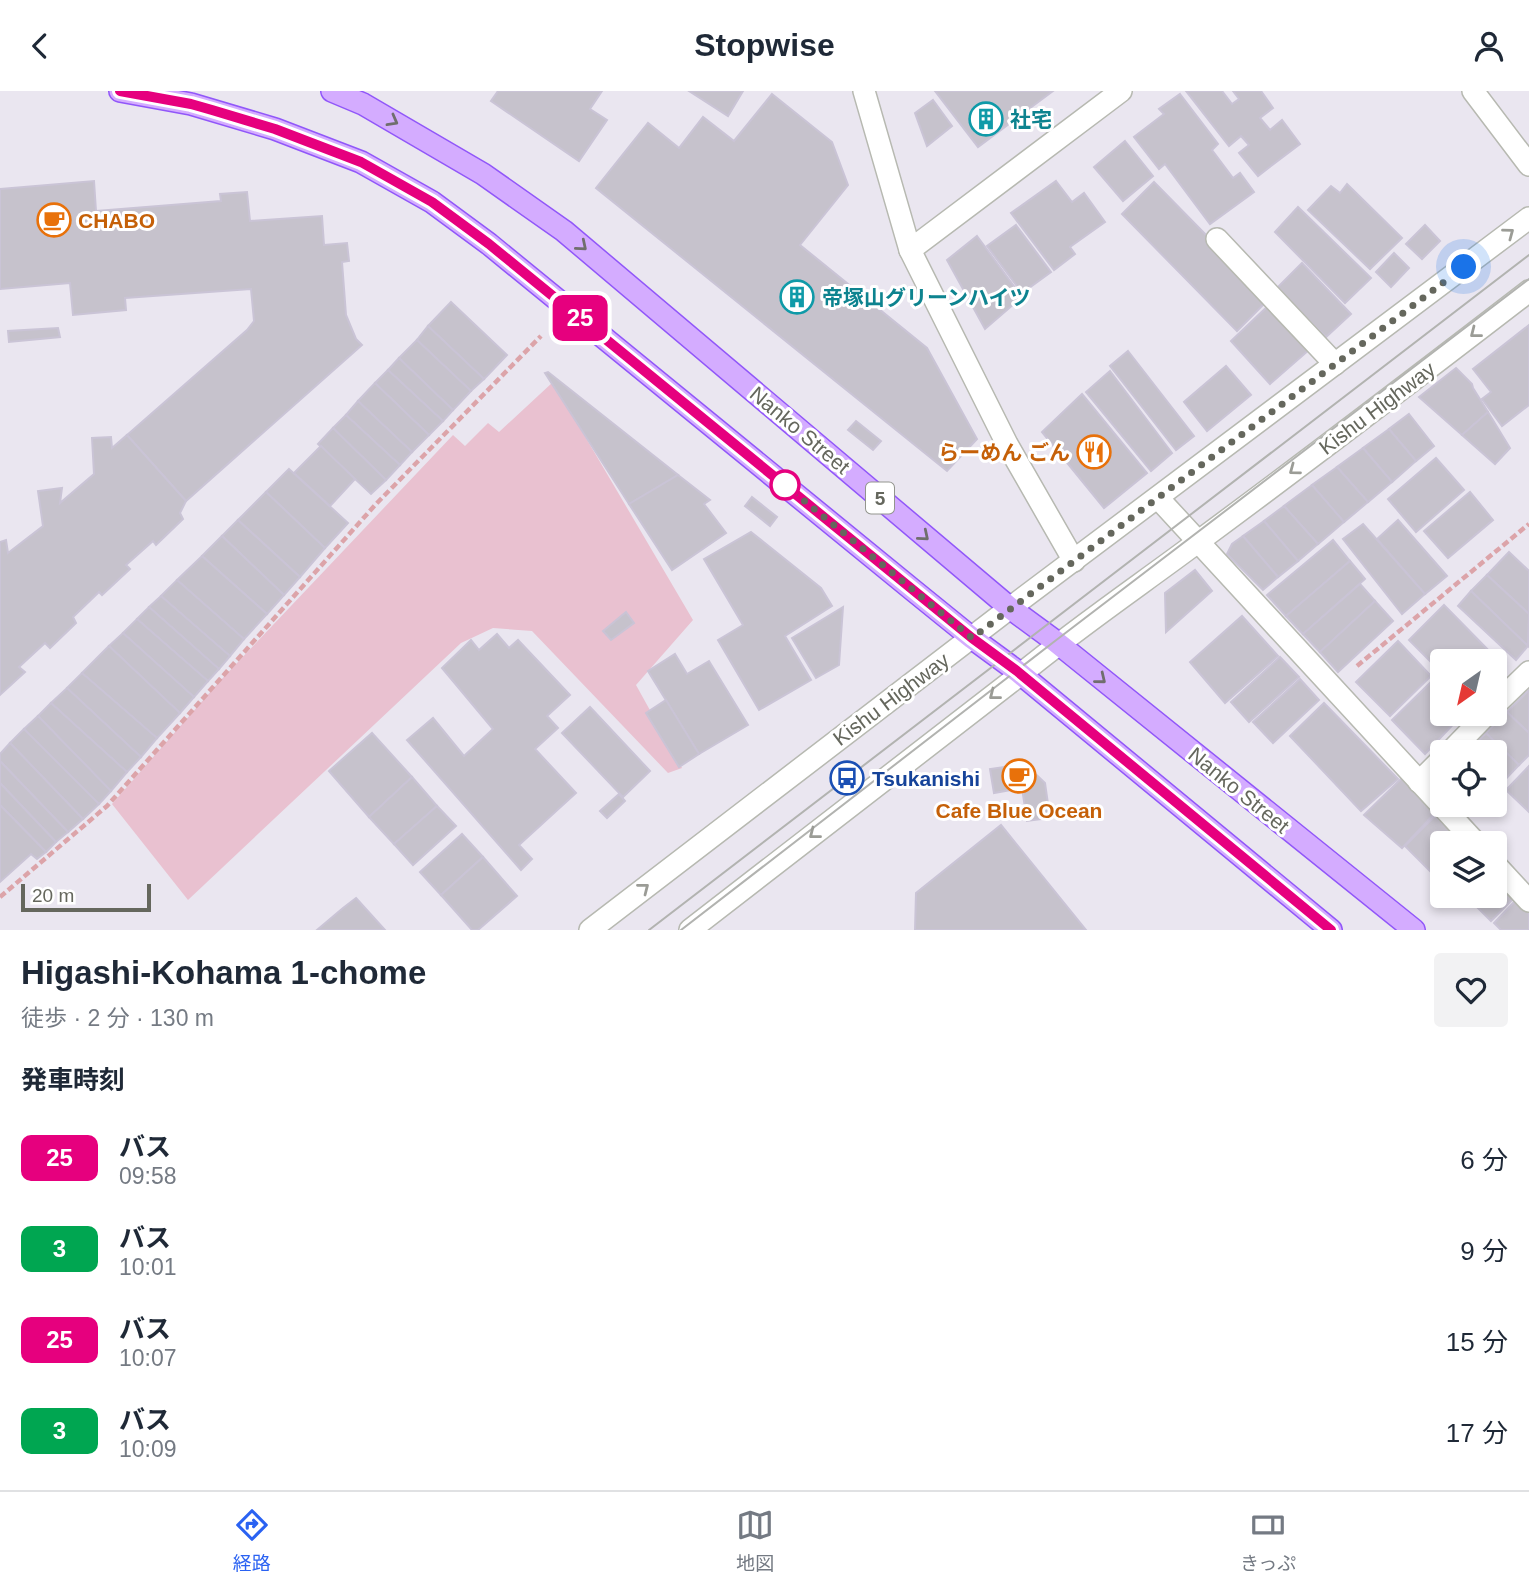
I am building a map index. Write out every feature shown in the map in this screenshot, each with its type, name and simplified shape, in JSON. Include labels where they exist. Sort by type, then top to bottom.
[{"type":"main road","name":"5","points":[[120,91],[191,104],[275,129],[361,162],[432,202],[489,244],[972,638],[1021,674],[1331,930]]},
{"type":"main road","name":"Nanko Street","points":[[332,91],[363,104],[483,174],[565,231],[1010,608],[1414,930]]},
{"type":"street","points":[[864,91],[910,250],[1007,444],[1074,561]]},
{"type":"street","points":[[910,250],[1121,91]]},
{"type":"street","points":[[1473,91],[1529,165]]},
{"type":"street","name":"Kishu Highway","points":[[590,930],[1010,608],[1529,218]]},
{"type":"street","points":[[1217,239],[1335,363]]},
{"type":"street","name":"Kishu Highway","points":[[690,930],[1058,644],[1395,395],[1529,291]]},
{"type":"street","points":[[1158,498],[1465,831]]},
{"type":"street","points":[[1507,693],[1529,672]]},
{"type":"street","points":[[1462,740],[1475,726]]},
{"type":"street","points":[[1419,782],[1430,771]]},
{"type":"street","points":[[1507,877],[1529,901]]},
{"type":"path","points":[[0,897],[107,806],[376,504],[541,336]]},
{"type":"path","points":[[1332,687],[1529,524]]},
{"type":"shaded area","points":[[553,382],[693,620],[636,685],[682,768],[668,773],[532,631],[493,628],[461,643],[188,900],[112,804],[219,682],[453,435],[465,446],[488,423],[499,432]]},
{"type":"building","points":[[498,91],[602,91],[590,109],[607,120],[579,161],[491,101]]},
{"type":"building","points":[[689,91],[743,91],[728,116]]},
{"type":"building","name":"社宅","points":[[935,91],[1053,91],[978,147]]},
{"type":"building","points":[[1186,91],[1222,91],[1232,104],[1239,99],[1233,91],[1261,91],[1273,108],[1260,118],[1270,130],[1282,120],[1300,144],[1258,176],[1239,153],[1249,145],[1241,136],[1229,146]]},
{"type":"building","name":"帝塚山グリーンハイツ","points":[[772,94],[832,142],[848,185],[800,245],[927,348],[977,439],[947,471],[596,188],[648,123],[679,148],[703,117],[734,141]]},
{"type":"building","points":[[1180,94],[1218,144],[1212,150],[1233,178],[1240,173],[1254,192],[1210,224],[1165,164],[1159,169],[1134,137],[1164,114],[1159,109]]},
{"type":"building","points":[[933,100],[952,126],[927,146],[915,113]]},
{"type":"building","points":[[1125,141],[1153,176],[1123,201],[1094,167]]},
{"type":"building","points":[[94,181],[96,211],[221,201],[220,194],[247,192],[250,221],[322,216],[324,245],[347,243],[349,261],[342,262],[346,315],[356,339],[362,345],[186,501],[127,435],[247,330],[254,321],[251,289],[125,298],[126,310],[73,315],[70,283],[0,289],[0,189]]},
{"type":"building","points":[[1056,181],[1072,202],[1084,193],[1105,222],[1070,247],[1075,254],[1054,270],[1011,213]]},
{"type":"building","points":[[1154,182],[1269,299],[1237,331],[1122,214]]},
{"type":"building","points":[[1347,184],[1402,238],[1370,269],[1308,210],[1331,186],[1340,193]]},
{"type":"building","points":[[1298,207],[1371,278],[1345,303],[1275,232]]},
{"type":"building","points":[[1016,225],[1051,272],[1022,293],[987,246]]},
{"type":"building","points":[[1425,225],[1440,241],[1422,259],[1406,244]]},
{"type":"building","points":[[977,236],[1022,297],[985,329],[947,260]]},
{"type":"building","points":[[1394,253],[1409,268],[1391,287],[1376,272]]},
{"type":"building","points":[[1302,263],[1351,314],[1326,337],[1277,288]]},
{"type":"building","points":[[451,302],[507,355],[484,379],[428,326]]},
{"type":"building","points":[[1270,304],[1309,350],[1270,384],[1231,341]]},
{"type":"building","points":[[1529,325],[1529,405],[1502,426],[1482,399],[1491,392],[1473,369]]},
{"type":"building","points":[[428,326],[484,379],[471,391],[417,340]]},
{"type":"building","points":[[58,328],[60,337],[9,342],[8,331]]},
{"type":"building","points":[[417,340],[471,391],[453,410],[399,358]]},
{"type":"building","points":[[1128,351],[1194,436],[1176,450],[1110,366]]},
{"type":"building","points":[[399,358],[453,410],[443,421],[388,370]]},
{"type":"building","points":[[1226,366],[1251,395],[1207,431],[1184,402]]},
{"type":"building","points":[[1456,368],[1472,384],[1488,412],[1462,435],[1419,397]]},
{"type":"building","points":[[388,370],[443,421],[429,435],[375,383]]},
{"type":"building","points":[[1110,371],[1172,453],[1151,471],[1086,392]]},
{"type":"building","points":[[548,372],[678,475],[629,504],[545,373]]},
{"type":"building","points":[[375,383],[429,435],[412,452],[358,401]]},
{"type":"building","name":"らーめん ごん","points":[[1082,394],[1147,473],[1104,508],[1042,432]]},
{"type":"building","points":[[358,401],[412,452],[400,465],[346,415]]},
{"type":"building","points":[[1488,412],[1510,448],[1495,464],[1462,435]]},
{"type":"building","points":[[1409,414],[1434,446],[1416,461],[1389,429]]},
{"type":"building","points":[[346,415],[400,465],[386,480],[333,428]]},
{"type":"building","points":[[856,421],[881,441],[873,450],[848,430]]},
{"type":"building","points":[[333,428],[386,480],[371,494],[318,444]]},
{"type":"building","points":[[1389,429],[1416,461],[1392,482],[1363,448]]},
{"type":"building","points":[[127,435],[186,501],[180,513],[183,519],[156,545],[153,541],[126,565],[130,569],[102,595],[99,592],[73,617],[76,623],[50,648],[45,643],[19,667],[25,672],[0,695],[0,542],[6,540],[8,553],[43,526],[38,491],[62,488],[60,503],[94,474],[92,438],[111,437],[112,448]]},
{"type":"building","points":[[321,446],[355,479],[330,506],[294,473]]},
{"type":"building","points":[[1363,448],[1392,482],[1368,502],[1337,467]]},
{"type":"building","points":[[1436,458],[1464,490],[1416,532],[1388,499]]},
{"type":"building","points":[[1337,467],[1368,502],[1344,522],[1312,485]]},
{"type":"building","points":[[289,469],[348,523],[325,548],[266,492]]},
{"type":"building","points":[[678,475],[710,500],[704,504],[726,533],[672,570],[629,504]]},
{"type":"building","points":[[1312,485],[1344,522],[1318,544],[1284,506]]},
{"type":"building","points":[[266,492],[325,548],[300,577],[238,520]]},
{"type":"building","points":[[1470,492],[1493,520],[1448,558],[1424,531]]},
{"type":"building","points":[[752,497],[777,517],[770,526],[745,506]]},
{"type":"building","points":[[1284,506],[1318,544],[1298,561],[1264,521]]},
{"type":"building","points":[[238,520],[300,577],[284,595],[222,536]]},
{"type":"building","points":[[1398,520],[1447,576],[1425,594],[1377,539]]},
{"type":"building","points":[[1264,521],[1298,561],[1278,577],[1243,536]]},
{"type":"building","points":[[1363,524],[1425,594],[1402,614],[1343,539]]},
{"type":"building","points":[[751,532],[821,588],[832,606],[785,636],[811,680],[759,710],[718,640],[743,625],[704,559]]},
{"type":"building","points":[[222,536],[284,595],[267,614],[202,556]]},
{"type":"building","points":[[1243,536],[1278,577],[1263,590],[1227,554],[1232,544]]},
{"type":"building","points":[[1333,540],[1350,561],[1286,616],[1267,595]]},
{"type":"building","points":[[1509,552],[1529,571],[1529,614],[1487,575]]},
{"type":"building","points":[[202,556],[267,614],[244,639],[177,580]]},
{"type":"building","points":[[1350,561],[1365,579],[1303,634],[1286,616]]},
{"type":"building","points":[[1195,570],[1212,591],[1166,632],[1165,593]]},
{"type":"building","points":[[1487,575],[1529,614],[1528,646],[1471,591]]},
{"type":"building","points":[[177,580],[244,639],[230,656],[161,596]]},
{"type":"building","points":[[1360,584],[1375,601],[1320,652],[1303,634]]},
{"type":"building","points":[[1471,591],[1528,646],[1516,660],[1458,606]]},
{"type":"building","points":[[161,596],[230,656],[219,669],[149,607]]},
{"type":"building","points":[[1375,601],[1393,621],[1338,672],[1320,652]]},
{"type":"building","points":[[1444,605],[1487,649],[1430,649],[1430,661],[1409,640]]},
{"type":"building","points":[[149,607],[219,669],[208,681],[137,619]]},
{"type":"building","points":[[843,607],[839,665],[816,678],[792,638]]},
{"type":"building","points":[[626,612],[634,623],[611,640],[603,631]]},
{"type":"building","points":[[1242,616],[1278,656],[1225,703],[1190,662]]},
{"type":"building","points":[[137,619],[208,681],[194,697],[123,633]]},
{"type":"building","points":[[123,633],[194,697],[180,713],[109,646]]},
{"type":"building","points":[[497,634],[509,648],[518,640],[570,695],[547,716],[558,728],[535,749],[576,793],[519,845],[532,859],[521,870],[407,740],[433,718],[464,756],[493,729],[442,668],[471,640],[479,650]]},
{"type":"building","points":[[1398,641],[1430,675],[1390,716],[1356,682]]},
{"type":"building","points":[[109,646],[180,713],[157,738],[82,673]]},
{"type":"building","points":[[675,654],[687,674],[709,661],[748,725],[699,754],[648,671]]},
{"type":"building","points":[[1280,657],[1299,677],[1249,722],[1231,702]]},
{"type":"building","points":[[82,673],[157,738],[141,757],[67,688]]},
{"type":"building","points":[[1300,679],[1319,700],[1273,743],[1253,722]]},
{"type":"building","points":[[1430,683],[1430,726],[1452,726],[1438,740],[1430,740],[1430,749],[1425,754],[1392,720]]},
{"type":"building","points":[[67,688],[141,757],[127,772],[51,703]]},
{"type":"building","points":[[1529,690],[1529,733],[1507,712]]},
{"type":"building","points":[[666,700],[699,754],[679,767],[646,713]]},
{"type":"building","points":[[51,703],[127,772],[111,791],[38,716]]},
{"type":"building","points":[[1324,703],[1398,779],[1361,811],[1290,736]]},
{"type":"building","points":[[590,707],[650,771],[623,797],[562,733]]},
{"type":"building","points":[[1507,712],[1529,733],[1529,755],[1519,765],[1507,753],[1507,740],[1493,740],[1486,733],[1493,726],[1507,726]]},
{"type":"building","points":[[38,716],[111,791],[99,804],[24,729]]},
{"type":"building","points":[[24,729],[99,804],[83,819],[10,743]]},
{"type":"building","points":[[372,733],[412,777],[369,817],[329,771]]},
{"type":"building","points":[[1486,733],[1493,740],[1479,740]]},
{"type":"building","points":[[10,743],[83,819],[68,832],[0,761],[0,754]]},
{"type":"building","points":[[1507,753],[1519,765],[1507,778]]},
{"type":"building","points":[[0,761],[68,832],[56,842],[0,783]]},
{"type":"building","points":[[1025,764],[1045,783],[1050,818],[1027,821],[1022,788],[994,793],[990,769]]},
{"type":"building","points":[[1529,766],[1529,812],[1507,791]]},
{"type":"building","points":[[412,777],[437,806],[394,844],[369,817]]},
{"type":"building","points":[[1402,778],[1430,806],[1431,817],[1402,848],[1364,815]]},
{"type":"building","points":[[0,783],[56,842],[46,852],[0,805]]},
{"type":"building","points":[[619,794],[625,801],[607,818],[600,811]]},
{"type":"building","points":[[0,805],[46,852],[37,859],[31,854],[0,882]]},
{"type":"building","points":[[437,806],[456,826],[413,865],[394,844]]},
{"type":"building","points":[[1434,817],[1450,831],[1430,831],[1430,871],[1405,846]]},
{"type":"building","points":[[1001,825],[1086,930],[915,930],[916,893]]},
{"type":"building","points":[[462,834],[483,857],[441,895],[420,872]]},
{"type":"building","points":[[483,857],[517,896],[478,930],[472,930],[441,895]]},
{"type":"building","points":[[1507,889],[1515,897],[1507,905]]},
{"type":"building","points":[[356,898],[385,930],[317,930],[343,908]]},
{"type":"building","points":[[1516,900],[1529,912],[1529,930],[1501,930],[1494,923]]},
{"type":"building","points":[[1478,908],[1504,908],[1491,921]]},
{"type":"tram line","points":[[649,930],[1529,255]]},
{"type":"tram line","points":[[681,930],[1529,279]]},
{"type":"bus line","name":"25","points":[[120,91],[191,104],[275,129],[361,162],[432,202],[489,244],[972,638],[1017,671],[1331,930]]},
{"type":"place","name":"社宅","points":[[986,119]]},
{"type":"place","name":"CHABO","points":[[54,220]]},
{"type":"place","name":"帝塚山グリーンハイツ","points":[[797,297]]},
{"type":"place","name":"らーめん ごん","points":[[1094,452]]},
{"type":"place","name":"Cafe Blue Ocean","points":[[1019,776]]},
{"type":"place","name":"Tsukanishi","points":[[847,778]]},
{"type":"route","points":[[785,485],[972,638],[1464,267]]}]
